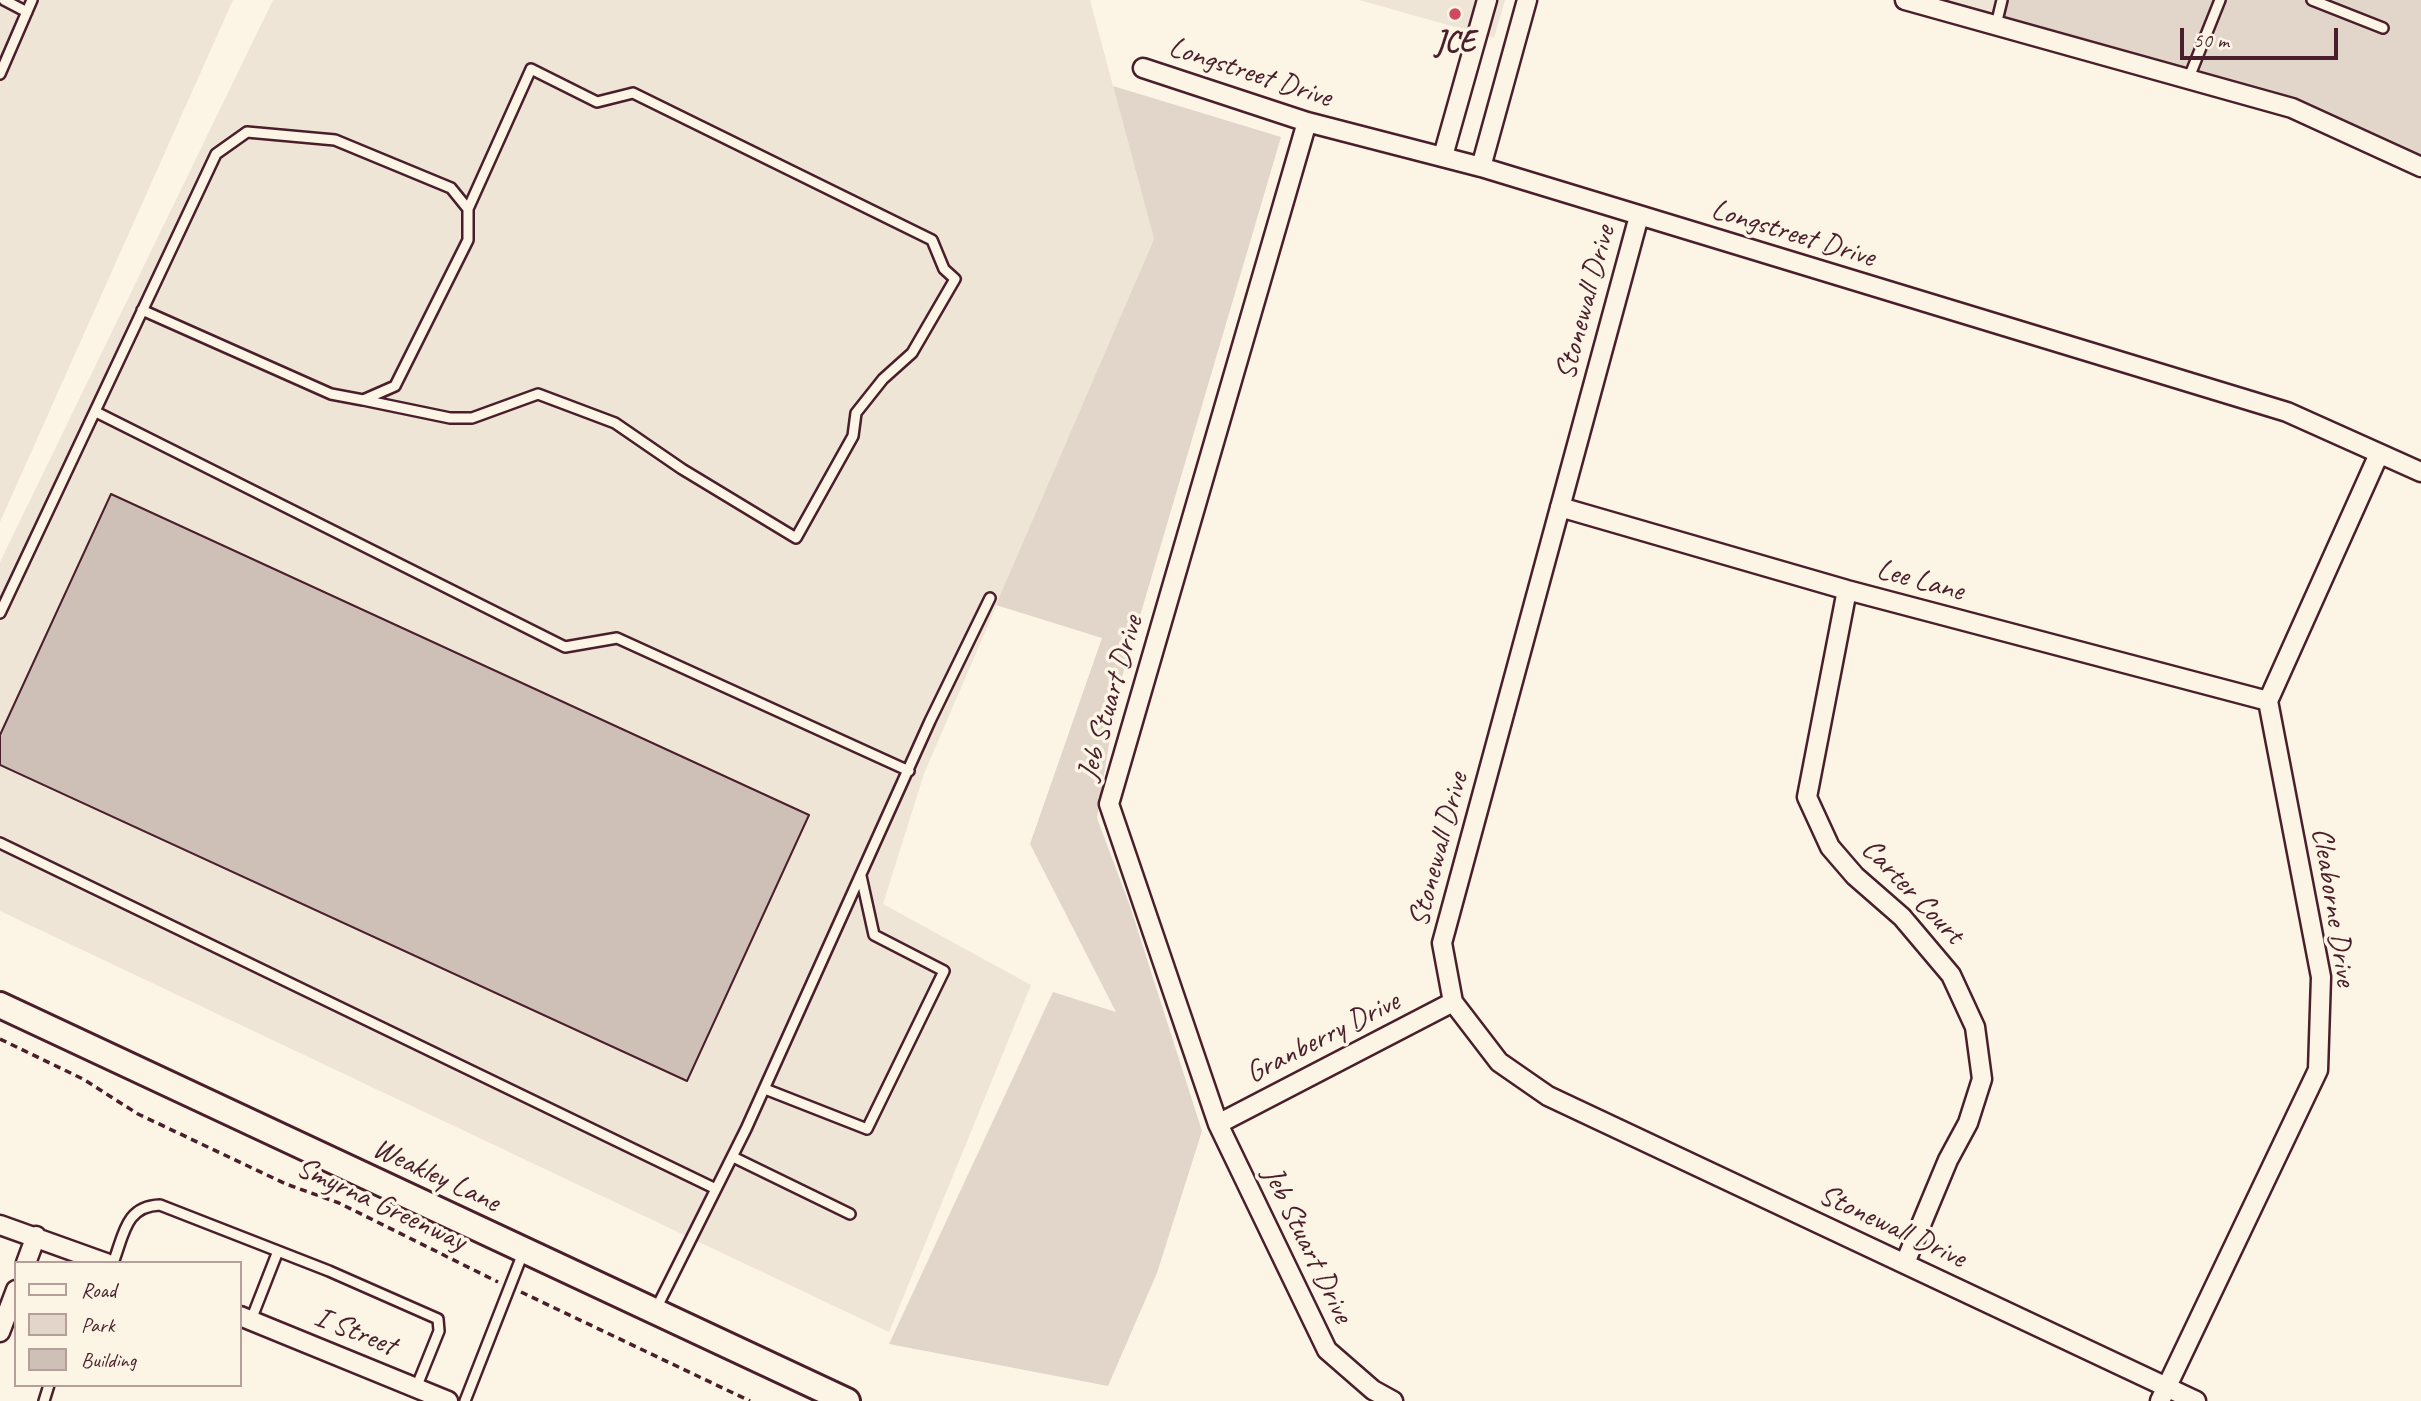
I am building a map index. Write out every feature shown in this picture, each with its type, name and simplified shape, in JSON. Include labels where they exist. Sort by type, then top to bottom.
[{"type":"main road","name":"Weakley Lane","points":[[0,1005],[847,1401]]},
{"type":"street","points":[[1443,156],[1487,0]]},
{"type":"street","points":[[1481,167],[1527,0]]},
{"type":"street","points":[[1905,0],[2292,108],[2421,167]]},
{"type":"street","name":"Longstreet Drive","points":[[1143,68],[1307,122],[1481,167],[2287,412],[2421,472]]},
{"type":"street","name":"Jeb Stuart Drive","points":[[1307,122],[1109,804],[1218,1124],[1327,1350],[1373,1390],[1393,1401]]},
{"type":"street","name":"Stonewall Drive","points":[[1639,216],[1442,943],[1453,1002],[1499,1062],[1548,1096],[1905,1263],[2164,1395],[2196,1401]]},
{"type":"street","points":[[2268,701],[2379,454]]},
{"type":"street","name":"Lee Lane","points":[[1560,507],[1847,590],[2268,701]]},
{"type":"street","name":"Carter Court","points":[[1847,590],[1807,797],[1830,847],[1855,876],[1902,917],[1951,975],[1975,1027],[1982,1079],[1968,1122],[1948,1160],[1905,1263]]},
{"type":"street","name":"Cleaborne Drive","points":[[2164,1395],[2318,1070],[2321,977],[2268,701]]},
{"type":"street","name":"Granberry Drive","points":[[1218,1124],[1453,1002]]},
{"type":"street","points":[[0,1225],[101,1261]]},
{"type":"street","points":[[27,1261],[36,1236]]},
{"type":"street","points":[[7,1327],[14,1298]]},
{"type":"street","name":"I Street","points":[[245,1318],[449,1401]]},
{"type":"lane","points":[[4,0],[27,12]]},
{"type":"lane","points":[[0,74],[32,0]]},
{"type":"lane","points":[[1996,26],[2003,0]]},
{"type":"lane","points":[[2188,80],[2220,0]]},
{"type":"lane","points":[[2312,0],[2383,28]]},
{"type":"lane","points":[[142,310],[331,394],[450,418],[472,418],[538,394],[615,423],[682,469],[796,538],[853,436],[856,413],[883,379],[912,353],[955,279],[944,269],[932,240],[633,93],[597,102],[531,69],[468,209],[468,240],[395,386],[363,400]]},
{"type":"lane","points":[[0,613],[216,154],[247,132],[335,140],[451,188],[468,209]]},
{"type":"lane","points":[[96,412],[565,647],[617,638],[909,771]]},
{"type":"lane","points":[[655,1310],[765,1089],[990,598]]},
{"type":"lane","points":[[0,843],[716,1189]]},
{"type":"lane","points":[[765,1089],[867,1129],[944,971],[874,935],[861,876]]},
{"type":"lane","points":[[733,1157],[850,1214]]},
{"type":"lane","points":[[114,1261],[132,1213],[144,1205],[160,1205],[278,1251],[438,1319],[439,1331],[416,1388]]},
{"type":"lane","points":[[245,1318],[278,1251]]},
{"type":"lane","points":[[465,1401],[523,1251]]},
{"type":"path","name":"Smyrna Greenway","points":[[0,1039],[83,1079],[138,1114],[286,1184],[339,1203],[508,1287],[750,1401]]},
{"type":"shaded area","points":[[0,0],[233,0],[0,522]]},
{"type":"shaded area","points":[[273,0],[1090,0],[1154,239],[924,774],[883,904],[1031,985],[889,1332],[0,911],[0,562]]},
{"type":"shaded area","name":"JCE","points":[[1359,0],[1505,0],[1494,38]]},
{"type":"shaded area","points":[[1905,0],[2003,0],[1995,26]]},
{"type":"green space","points":[[2003,0],[2421,0],[2421,168],[2292,108],[1995,26]]},
{"type":"green space","points":[[1113,86],[1281,137],[1117,694],[1097,818],[1130,906],[1202,1131],[1157,1273],[1108,1386],[889,1344],[1053,992],[1116,1012],[1030,844],[1102,638],[996,605],[1154,239]]},
{"type":"building","points":[[111,494],[809,815],[687,1081],[0,765],[0,735]]},
{"type":"place","name":"JCE","points":[[1455,14]]}]
